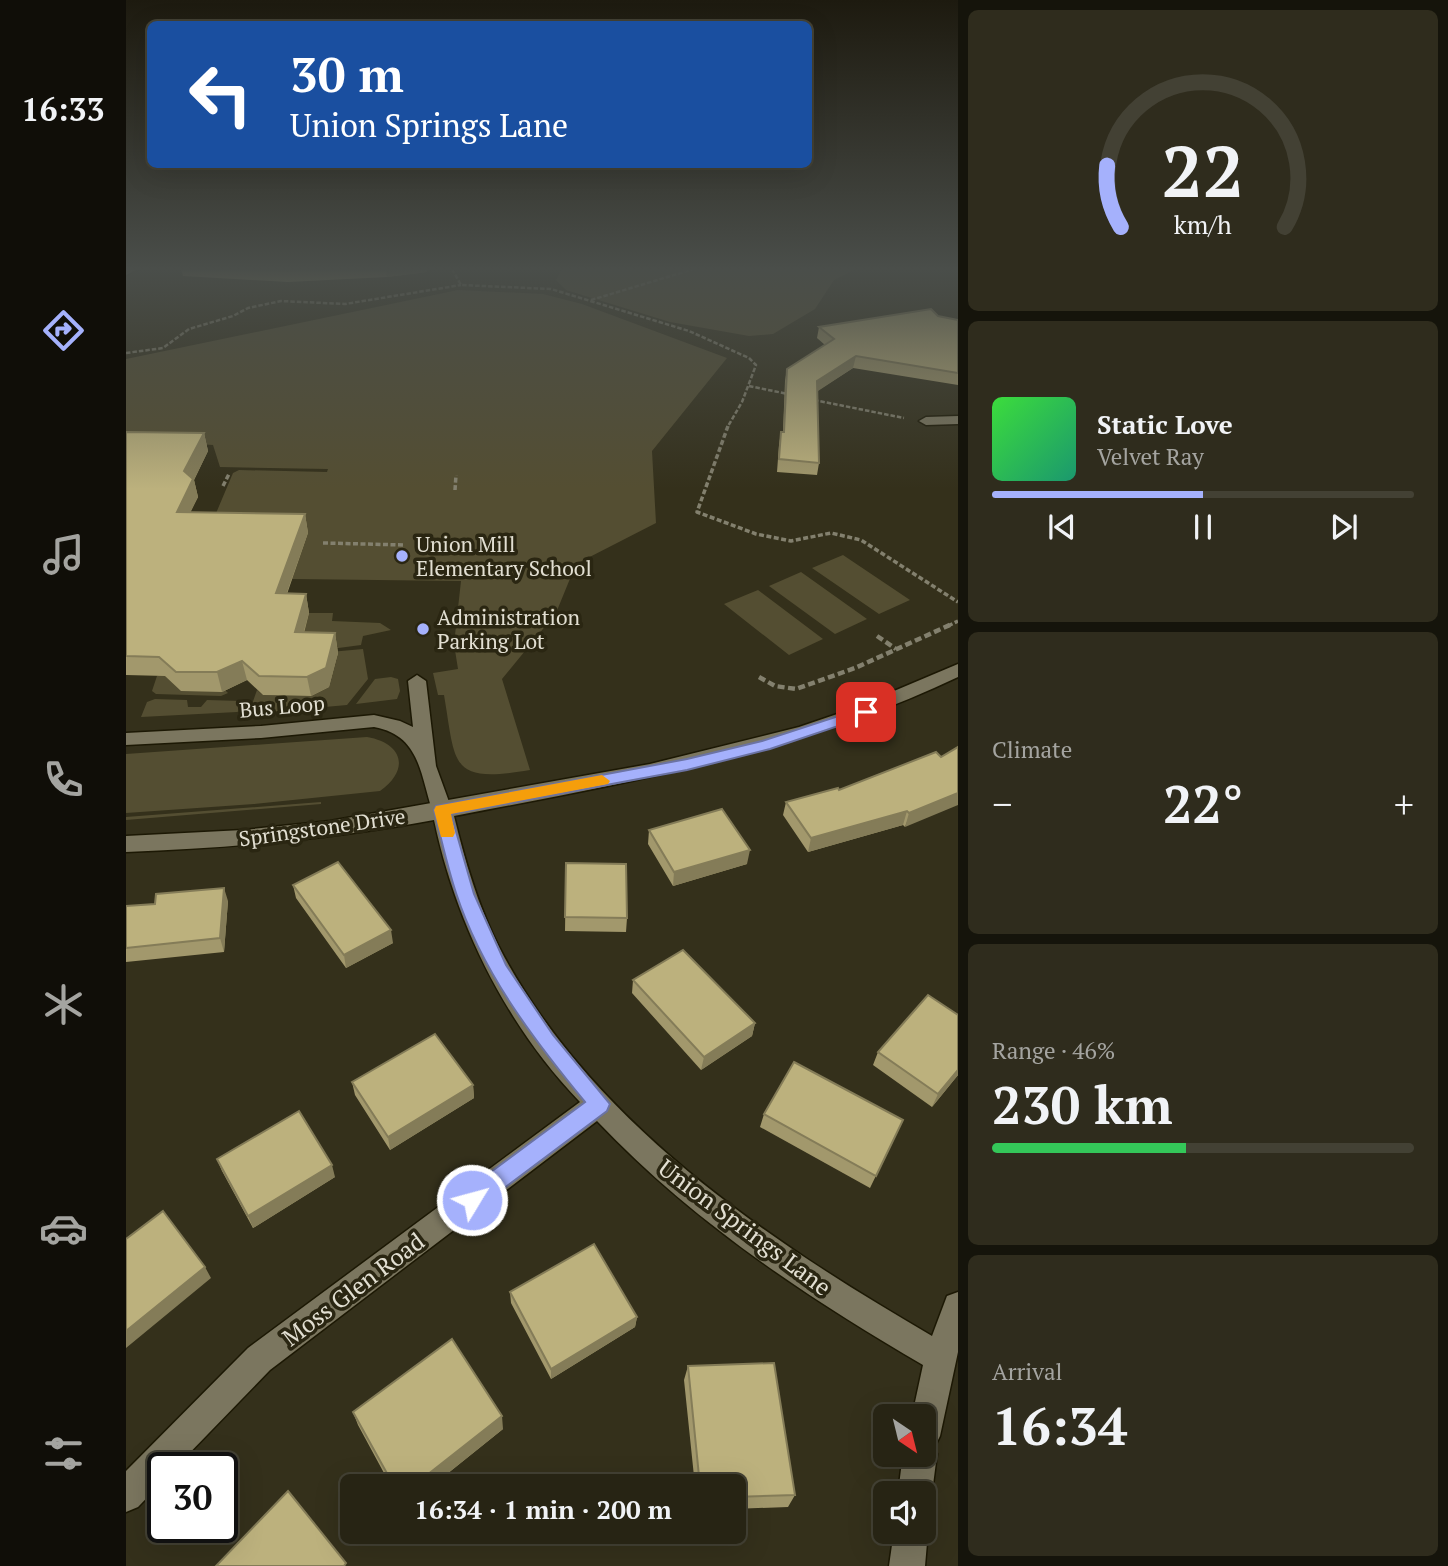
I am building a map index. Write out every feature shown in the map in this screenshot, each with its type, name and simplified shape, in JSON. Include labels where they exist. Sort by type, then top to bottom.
[{"type":"street","points":[[926,421],[958,421]]},
{"type":"street","name":"Springstone Drive","points":[[126,844],[229,840],[358,825],[687,765],[765,746],[844,721],[910,694],[958,670]]},
{"type":"street","name":"Union Springs Lane","points":[[442,810],[465,894],[499,969],[547,1041],[599,1104],[639,1147],[720,1214],[866,1315],[940,1358]]},
{"type":"street","name":"Moss Glen Road","points":[[126,1495],[259,1359],[599,1104]]},
{"type":"street","points":[[931,1404],[940,1358],[958,1307]]},
{"type":"street","points":[[907,1566],[910,1544]]},
{"type":"lane","points":[[417,681],[426,758],[432,786],[442,810]]},
{"type":"lane","name":"Bus Loop","points":[[126,739],[261,732],[374,721],[391,724],[411,733],[426,758]]},
{"type":"path","points":[[126,353],[163,348],[171,342]]},
{"type":"path","points":[[716,342],[737,351],[756,365],[749,386],[722,438],[697,512],[756,534],[791,541],[831,533],[861,540],[958,602]]},
{"type":"path","points":[[749,386],[800,397]]},
{"type":"path","points":[[813,400],[926,421]]},
{"type":"path","points":[[223,486],[229,474]]},
{"type":"path","points":[[455,490],[456,475]]},
{"type":"path","points":[[323,543],[404,545]]},
{"type":"path","points":[[759,677],[775,686],[796,689],[897,650],[958,621]]},
{"type":"path","points":[[877,636],[897,650]]},
{"type":"shaded area","points":[[207,342],[684,342],[727,358],[652,451],[656,523],[576,564],[556,613],[502,679],[530,770],[504,774],[470,771],[461,764],[451,738],[444,695],[438,695],[433,673],[458,669],[454,644],[461,581],[292,579],[308,533],[214,518],[233,473],[239,470],[327,472],[328,469],[220,467],[213,445],[146,432],[126,443],[126,359]]},
{"type":"shaded area","points":[[843,555],[910,600],[879,614],[812,568]]},
{"type":"shaded area","points":[[801,572],[867,619],[835,634],[769,586]]},
{"type":"shaded area","points":[[758,590],[823,639],[789,655],[724,604]]},
{"type":"shaded area","points":[[309,613],[333,613],[332,621],[380,623],[391,630],[363,636],[361,645],[331,649],[299,648]]},
{"type":"shaded area","points":[[363,649],[368,679],[347,705],[258,713],[257,710],[250,710],[257,690],[263,695],[310,696],[329,687],[337,657],[330,652]]},
{"type":"shaded area","points":[[175,667],[228,693],[221,696],[156,694],[152,691],[157,676]]},
{"type":"shaded area","points":[[375,679],[398,679],[400,691],[397,699],[356,704]]},
{"type":"shaded area","points":[[155,699],[187,700],[188,707],[201,707],[207,700],[241,701],[245,705],[243,710],[237,712],[141,717],[147,702]]},
{"type":"shaded area","points":[[367,737],[388,745],[398,758],[396,774],[380,791],[126,813],[126,754]]},
{"type":"shaded area","points":[[321,804],[126,820],[126,817]]},
{"type":"building","points":[[829,342],[958,342],[958,373],[856,356],[817,381],[819,463],[779,459],[781,432],[784,432],[787,369]]},
{"type":"building","points":[[126,432],[204,433],[184,471],[193,479],[177,512],[305,514],[276,593],[306,594],[295,632],[335,633],[326,668],[307,677],[259,676],[242,661],[217,672],[176,672],[159,657],[126,656]]},
{"type":"building","points":[[958,747],[958,793],[909,813],[907,811],[811,838],[786,802],[838,788],[839,790],[936,752],[941,757]]},
{"type":"building","points":[[722,809],[750,850],[674,872],[649,830]]},
{"type":"building","points":[[338,862],[391,930],[344,955],[293,885]]},
{"type":"building","points":[[566,863],[626,864],[627,918],[565,917]]},
{"type":"building","points":[[224,888],[220,938],[126,948],[126,906],[155,904],[156,894]]},
{"type":"building","points":[[683,950],[755,1023],[704,1057],[633,980]]},
{"type":"building","points":[[928,995],[958,1015],[958,1070],[938,1094],[878,1052]]},
{"type":"building","points":[[435,1034],[473,1085],[388,1137],[352,1082]]},
{"type":"building","points":[[794,1062],[903,1120],[876,1176],[764,1114]]},
{"type":"building","points":[[299,1111],[332,1165],[248,1216],[217,1159]]},
{"type":"building","points":[[163,1211],[205,1267],[126,1331],[126,1239]]},
{"type":"building","points":[[594,1244],[637,1317],[551,1369],[510,1292]]},
{"type":"building","points":[[452,1339],[502,1416],[428,1474],[387,1474],[353,1412]]},
{"type":"building","points":[[774,1363],[795,1495],[746,1497],[746,1474],[699,1474],[688,1366]]},
{"type":"building","points":[[288,1491],[346,1563],[344,1566],[216,1566]]},
{"type":"slow traffic","points":[[447,833],[442,810],[602,781]]},
{"type":"place","name":"Union Mill Elementary School","points":[[402,556]]},
{"type":"place","name":"Administration Parking Lot","points":[[423,629]]},
{"type":"route","points":[[472,1200],[599,1104],[547,1041],[499,969],[465,894],[442,810],[687,765],[765,746],[866,712]]}]
